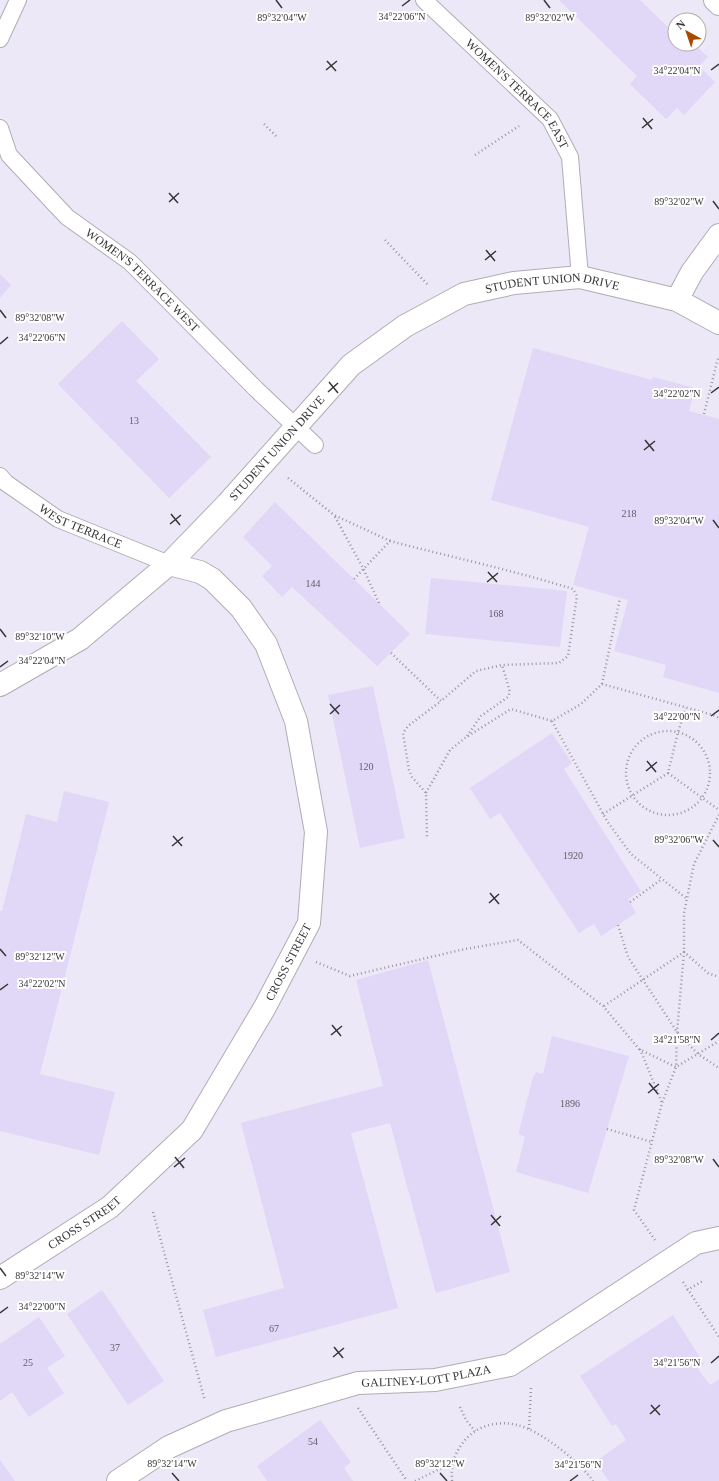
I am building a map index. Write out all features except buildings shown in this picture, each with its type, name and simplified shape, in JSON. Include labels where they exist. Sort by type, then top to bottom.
[{"type":"street","points":[[715,0],[719,4]]},
{"type":"street","points":[[677,300],[692,272],[719,235]]},
{"type":"street","name":"STUDENT UNION DRIVE","points":[[0,685],[80,639],[169,564],[227,504],[350,365],[405,326],[464,294],[514,283],[580,277],[677,300],[719,322]]},
{"type":"street","name":"CROSS STREET","points":[[0,1278],[110,1207],[192,1130],[265,1007],[308,923],[316,832],[296,721],[266,644],[241,608],[212,579],[200,572],[169,564]]},
{"type":"street","name":"GALTNEY-LOTT PLAZA","points":[[118,1481],[169,1446],[226,1421],[358,1383],[436,1380],[510,1365],[696,1243],[719,1238]]},
{"type":"lane","points":[[0,39],[18,0]]},
{"type":"lane","name":"WOMEN'S TERRACE EAST","points":[[424,0],[550,120],[570,158],[580,277]]},
{"type":"lane","name":"WOMEN'S TERRACE WEST","points":[[0,128],[9,155],[67,218],[130,262],[315,445]]},
{"type":"lane","name":"WEST TERRACE","points":[[0,476],[6,483],[58,519],[169,564]]},
{"type":"path","points":[[264,124],[278,138]]},
{"type":"path","points":[[475,155],[519,126]]},
{"type":"path","points":[[385,240],[430,287]]},
{"type":"path","points":[[704,414],[718,358]]},
{"type":"path","points":[[288,478],[334,515],[390,541],[478,564],[524,574],[573,589],[577,596],[568,656],[559,663],[502,665],[476,671],[441,701],[408,726],[403,733],[409,770],[412,777],[426,793]]},
{"type":"path","points":[[334,515],[363,568],[379,603]]},
{"type":"path","points":[[354,579],[390,541]]},
{"type":"path","points":[[552,721],[581,704],[602,684],[620,598]]},
{"type":"path","points":[[391,653],[441,701]]},
{"type":"path","points":[[465,738],[481,716],[508,697],[510,692],[502,665]]},
{"type":"path","points":[[602,684],[713,715],[719,718]]},
{"type":"path","points":[[603,814],[668,773],[678,732],[686,708]]},
{"type":"path","points":[[427,836],[426,793],[450,750],[465,738],[511,709],[552,721],[603,814],[631,854],[687,899]]},
{"type":"path","points":[[658,732],[678,732],[690,738],[700,747],[707,758],[709,771],[708,785],[702,797],[694,806],[684,812],[661,814],[650,811],[640,805],[632,796],[628,787],[626,767],[629,757],[640,741],[658,732]]},
{"type":"path","points":[[668,773],[719,810]]},
{"type":"path","points":[[719,814],[694,864],[684,913],[684,952],[677,1032],[676,1067],[662,1103],[634,1210],[719,1337]]},
{"type":"path","points":[[630,902],[662,879]]},
{"type":"path","points":[[618,925],[628,957],[677,1032],[698,1054],[719,1068]]},
{"type":"path","points":[[310,959],[350,976],[465,949],[518,940],[603,1006],[640,1049],[662,1103]]},
{"type":"path","points":[[684,952],[708,973],[719,976]]},
{"type":"path","points":[[603,1006],[684,952]]},
{"type":"path","points":[[676,1067],[719,1041]]},
{"type":"path","points":[[640,1049],[676,1067]]},
{"type":"path","points":[[607,1129],[652,1142]]},
{"type":"path","points":[[153,1212],[205,1401]]},
{"type":"path","points":[[687,1290],[703,1281]]},
{"type":"path","points":[[344,1388],[407,1481]]},
{"type":"path","points":[[529,1429],[531,1388]]},
{"type":"path","points":[[460,1407],[466,1420],[475,1431]]},
{"type":"path","points":[[452,1481],[452,1463],[466,1439],[475,1431],[490,1425],[502,1423],[518,1425],[529,1429],[564,1452],[589,1475],[593,1481]]},
{"type":"path","points":[[415,1481],[452,1463]]},
{"type":"shaded area","points":[[0,0],[719,0],[719,1481],[0,1481]]}]
